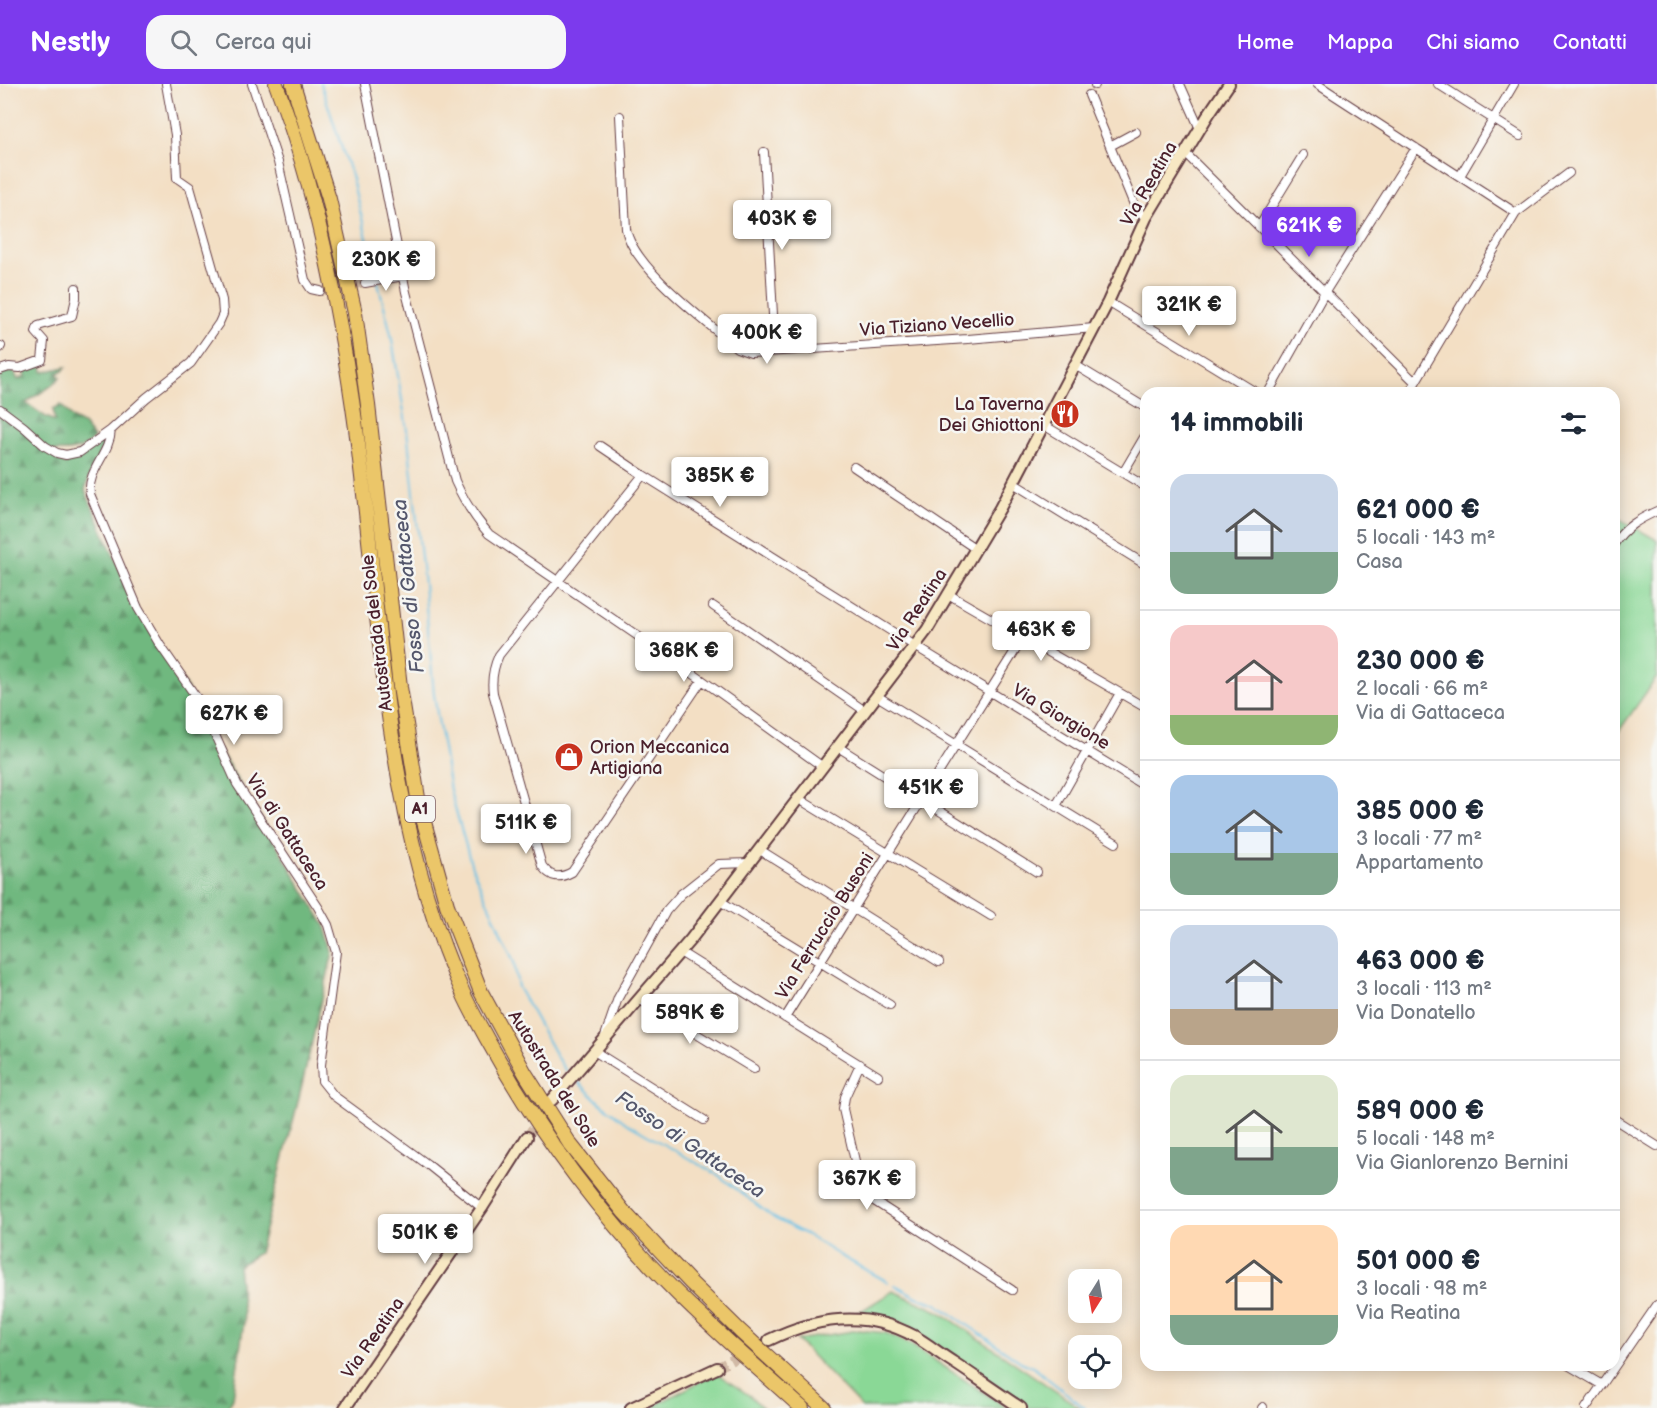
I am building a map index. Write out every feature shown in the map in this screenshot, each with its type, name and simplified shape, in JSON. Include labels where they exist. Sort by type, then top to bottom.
[{"type":"highway","name":"Autostrada del Sole","points":[[276,84],[313,201],[338,316],[353,408],[384,688],[404,809],[431,908],[463,993],[514,1087],[556,1151],[610,1221],[677,1293],[802,1408]]},
{"type":"highway","name":"Autostrada del Sole","points":[[293,84],[329,199],[355,313],[368,405],[400,687],[418,804],[447,905],[480,992],[525,1072],[570,1144],[624,1212],[732,1323],[824,1408]]},
{"type":"street","name":"Via di Gattaceca","points":[[0,409],[45,446],[66,455],[80,452],[111,430],[146,398],[191,363],[219,323],[223,314],[222,300],[190,187],[177,178],[175,135],[166,84]]},
{"type":"street","points":[[252,84],[278,162],[305,280],[311,289],[320,291]]},
{"type":"street","points":[[365,84],[403,276],[455,481],[464,501],[489,534],[702,680],[823,767]]},
{"type":"street","points":[[1180,84],[1200,129]]},
{"type":"street","name":"Via Reatina","points":[[552,1100],[680,952],[927,630],[1013,483],[1108,302],[1146,218],[1229,84]]},
{"type":"street","points":[[1317,84],[1516,213]]},
{"type":"street","points":[[1438,84],[1520,136]]},
{"type":"street","points":[[1460,176],[1514,84]]},
{"type":"street","points":[[1089,95],[1135,207],[1146,218]]},
{"type":"street","name":"Via Tiziano Vecellio","points":[[620,116],[626,229],[632,245],[664,285],[738,348],[748,353],[968,339],[1094,328]]},
{"type":"street","points":[[1110,146],[1136,132]]},
{"type":"street","points":[[1271,387],[1325,292],[1416,148]]},
{"type":"street","points":[[764,152],[775,351]]},
{"type":"street","points":[[1185,153],[1415,382]]},
{"type":"street","points":[[1259,227],[1304,155]]},
{"type":"street","points":[[1412,387],[1516,213],[1569,173]]},
{"type":"street","points":[[364,283],[403,276]]},
{"type":"street","points":[[0,370],[9,367],[20,368],[42,360],[44,340],[36,332],[38,326],[72,316],[76,288]]},
{"type":"street","points":[[1108,302],[1247,387]]},
{"type":"street","points":[[1075,364],[1140,404]]},
{"type":"street","points":[[1042,424],[1140,483]]},
{"type":"street","name":"Via di Gattaceca","points":[[111,430],[109,444],[89,484],[90,494],[121,569],[138,608],[154,636],[201,704],[237,784],[318,908],[332,938],[336,952],[321,1065],[322,1081],[334,1096],[427,1164],[482,1208]]},
{"type":"street","points":[[1123,473],[1140,444]]},
{"type":"street","name":"Via Giorgione","points":[[600,446],[915,646],[1140,783]]},
{"type":"street","points":[[854,467],[976,549]]},
{"type":"street","points":[[643,475],[499,655],[494,666],[492,682],[542,866],[548,874],[555,877],[572,872],[702,680]]},
{"type":"street","points":[[1013,483],[1140,561]]},
{"type":"street","points":[[1620,536],[1636,520],[1657,511]]},
{"type":"street","points":[[948,594],[1140,705]]},
{"type":"street","points":[[713,606],[865,711]]},
{"type":"street","name":"Via Ferruccio Busoni","points":[[785,1018],[1023,638]]},
{"type":"street","points":[[1056,806],[1120,693]]},
{"type":"street","points":[[877,696],[1116,843]]},
{"type":"street","points":[[838,747],[1037,872]]},
{"type":"street","points":[[799,799],[991,916]]},
{"type":"street","points":[[760,850],[939,962]]},
{"type":"street","points":[[603,1041],[618,998],[666,911],[681,894],[719,864],[750,863]]},
{"type":"street","points":[[720,901],[890,1005]]},
{"type":"street","points":[[680,952],[878,1076]]},
{"type":"street","points":[[639,999],[754,1070]]},
{"type":"street","points":[[594,1051],[704,1120]]},
{"type":"street","points":[[860,1064],[844,1097],[843,1109],[861,1187],[871,1199],[1012,1290]]},
{"type":"street","points":[[1620,1123],[1657,1146]]},
{"type":"street","name":"Via Reatina","points":[[345,1408],[482,1208],[527,1137]]},
{"type":"street","points":[[1620,1359],[1657,1305]]},
{"type":"street","points":[[770,1340],[814,1322],[850,1318],[873,1321],[914,1336],[1021,1408]]},
{"type":"street","points":[[631,1408],[717,1368]]},
{"type":"street","points":[[1578,1371],[1602,1385]]},
{"type":"street","points":[[1586,1408],[1612,1371]]},
{"type":"green space","points":[[42,363],[43,372],[66,367],[57,373],[60,377],[53,385],[26,403],[55,421],[53,409],[61,405],[73,419],[83,424],[94,438],[76,450],[54,451],[54,457],[66,465],[70,458],[104,437],[107,438],[91,471],[85,490],[137,609],[207,720],[215,745],[326,927],[333,952],[299,1098],[259,1253],[238,1266],[244,1322],[233,1398],[227,1408],[0,1408],[0,412],[11,422],[0,407],[0,373],[14,371],[18,380],[25,376],[26,368]]},
{"type":"green space","points":[[1620,519],[1657,540],[1657,677],[1620,729]]},
{"type":"green space","points":[[893,1291],[940,1312],[1080,1408],[1030,1408],[901,1322],[858,1313]]},
{"type":"green space","points":[[859,1330],[886,1333],[910,1344],[1007,1408],[862,1408],[797,1340]]},
{"type":"green space","points":[[716,1373],[750,1396],[763,1408],[650,1408]]},
{"type":"waterway","name":"Fosso di Gattaceca","points":[[321,84],[352,179],[391,334],[407,430],[434,695],[450,790],[472,867],[514,962],[518,987],[566,1071]]},
{"type":"waterway","name":"Fosso di Gattaceca","points":[[574,1078],[626,1123],[718,1175],[774,1218],[888,1282]]},
{"type":"waterway","name":"Fosso di Gattaceca","points":[[895,1285],[917,1297],[937,1304],[1021,1362],[1033,1367],[1085,1408]]},
{"type":"tunnel","points":[[320,291],[365,283]]},
{"type":"tunnel","points":[[527,1137],[550,1103]]},
{"type":"tunnel","points":[[717,1368],[769,1340]]},
{"type":"place","name":"La Taverna Dei Ghiottoni","points":[[1065,414]]},
{"type":"place","name":"Orion Meccanica Artigiana","points":[[569,757]]}]
